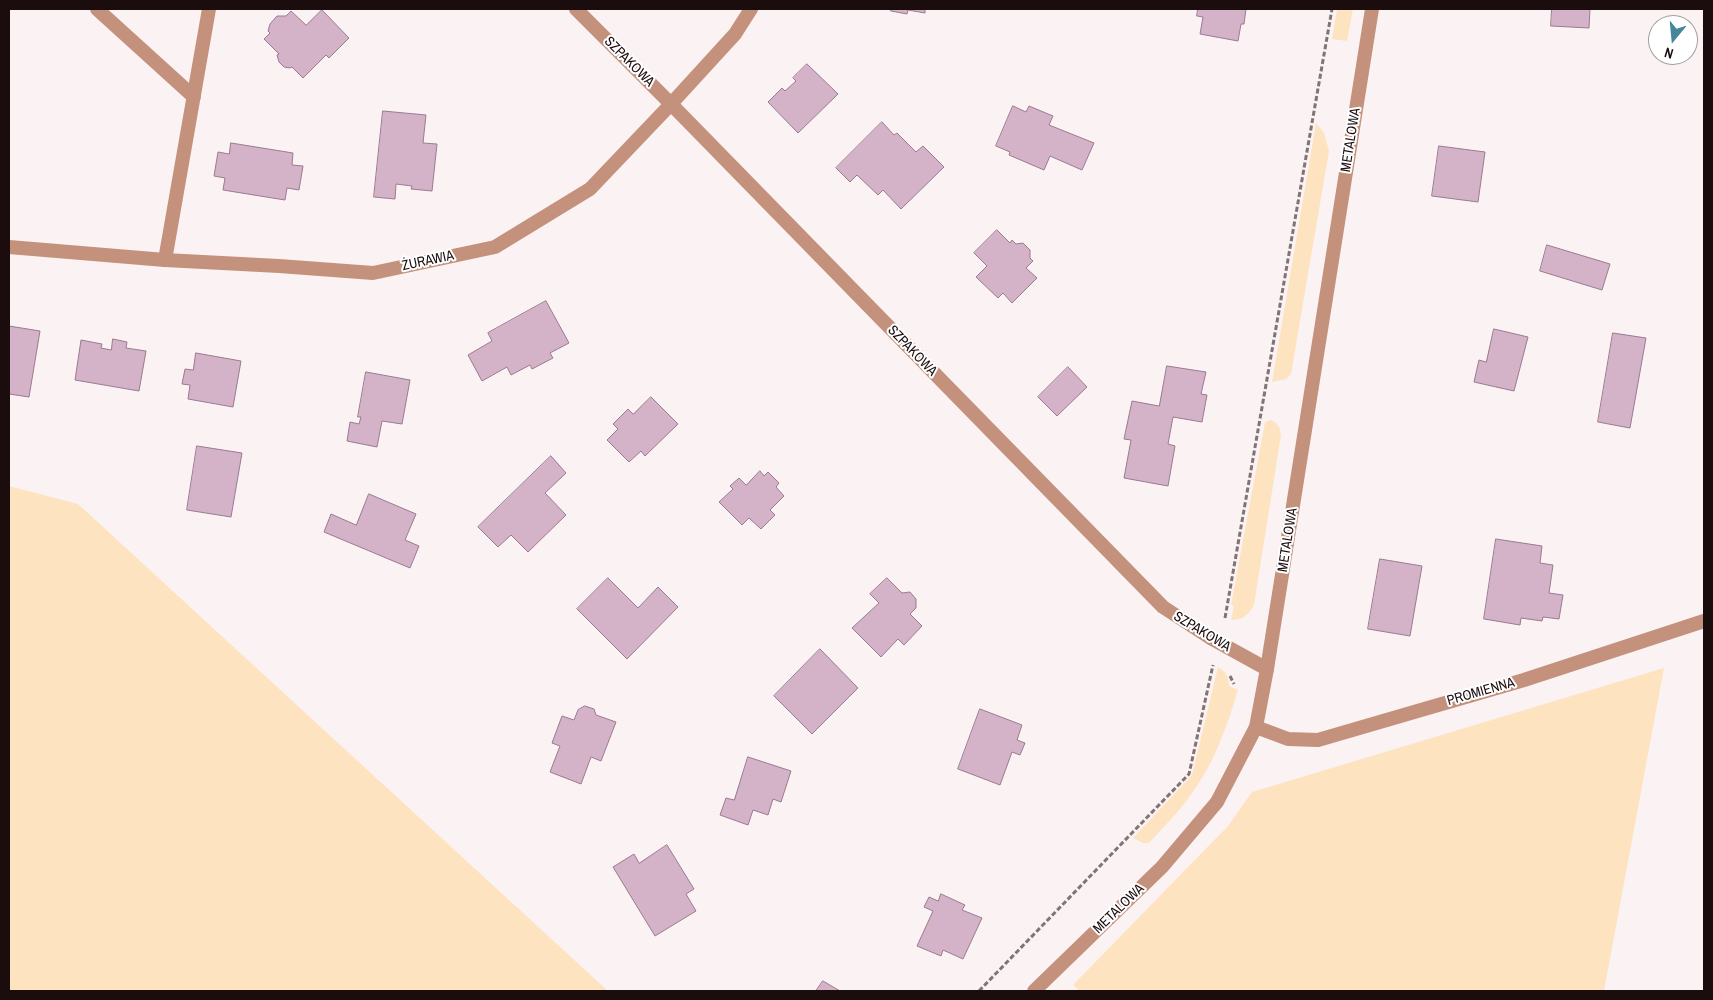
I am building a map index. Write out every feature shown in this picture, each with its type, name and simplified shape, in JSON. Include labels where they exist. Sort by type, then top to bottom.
[{"type":"street","points":[[97,9],[194,98]]},
{"type":"street","points":[[165,260],[209,9]]},
{"type":"street","name":"SZPAKOWA","points":[[576,9],[1163,608],[1267,670]]},
{"type":"street","name":"ŻURAWIA","points":[[9,247],[165,260],[373,273],[495,247],[590,189],[735,34],[751,9]]},
{"type":"street","name":"METALOWA","points":[[1034,991],[1162,868],[1217,802],[1256,727],[1267,670],[1372,9]]},
{"type":"street","name":"PROMIENNA","points":[[1256,727],[1288,739],[1318,740],[1524,680],[1704,621]]},
{"type":"path","points":[[1225,618],[1332,9]]},
{"type":"path","points":[[978,991],[1190,774],[1215,657]]},
{"type":"shaded area","points":[[1337,9],[1353,9],[1347,41],[1332,39]]},
{"type":"shaded area","points":[[1316,123],[1324,133],[1329,151],[1291,374],[1286,379],[1272,382]]},
{"type":"shaded area","points":[[1271,420],[1278,426],[1281,435],[1254,605],[1245,616],[1231,620],[1234,606],[1231,605],[1265,422]]},
{"type":"shaded area","points":[[9,486],[78,504],[608,991],[9,991]]},
{"type":"shaded area","points":[[1218,667],[1226,675],[1229,686],[1238,690],[1220,743],[1200,781],[1177,813],[1149,843],[1143,843],[1133,838],[1192,775]]},
{"type":"shaded area","points":[[1664,668],[1604,991],[1080,991],[1073,985],[1228,826],[1252,792]]},
{"type":"building","points":[[891,9],[925,9],[925,13],[908,10],[907,14],[891,11]]},
{"type":"building","points":[[1198,9],[1246,9],[1244,24],[1241,24],[1238,41],[1200,34],[1203,17],[1197,16]]},
{"type":"building","points":[[1552,9],[1590,9],[1589,28],[1551,26]]},
{"type":"building","points":[[322,10],[349,38],[329,58],[326,55],[303,78],[292,67],[284,67],[279,62],[277,55],[279,54],[264,39],[270,33],[268,31],[270,24],[277,16],[286,16],[291,11],[306,25]]},
{"type":"building","points":[[807,64],[838,94],[798,133],[768,102],[782,88],[785,91],[796,81],[793,78]]},
{"type":"building","points":[[1013,106],[1026,112],[1029,106],[1053,116],[1049,125],[1094,143],[1082,170],[1050,156],[1044,170],[1009,155],[1010,152],[996,146]]},
{"type":"building","points":[[383,111],[426,115],[423,143],[437,144],[432,191],[411,189],[412,186],[396,184],[395,199],[374,197]]},
{"type":"building","points":[[882,122],[894,135],[897,133],[916,152],[923,146],[944,167],[901,209],[883,190],[878,195],[857,175],[850,182],[836,168]]},
{"type":"building","points":[[231,143],[293,153],[292,165],[303,166],[299,190],[287,188],[285,200],[223,190],[225,178],[214,176],[218,152],[229,154]]},
{"type":"building","points":[[1439,146],[1485,152],[1478,202],[1432,196]]},
{"type":"building","points":[[997,230],[1010,243],[1012,240],[1016,244],[1023,243],[1030,250],[1030,258],[1033,261],[1026,268],[1037,278],[1012,303],[1003,293],[998,298],[976,277],[987,266],[974,253]]},
{"type":"building","points":[[1547,245],[1610,264],[1602,290],[1540,271]]},
{"type":"building","points":[[546,301],[569,343],[550,353],[553,358],[532,369],[530,365],[511,375],[507,367],[482,381],[468,355],[492,341],[488,333]]},
{"type":"building","points":[[9,326],[40,331],[29,397],[9,394]]},
{"type":"building","points":[[1494,329],[1528,337],[1514,391],[1474,382],[1479,360],[1486,362]]},
{"type":"building","points":[[1613,333],[1646,338],[1630,428],[1598,422]]},
{"type":"building","points":[[113,339],[127,342],[126,348],[146,351],[139,391],[75,380],[81,340],[102,344],[101,348],[111,350]]},
{"type":"building","points":[[196,353],[241,361],[233,407],[188,399],[190,385],[182,384],[185,369],[193,370]]},
{"type":"building","points":[[1167,366],[1206,372],[1201,394],[1207,395],[1202,422],[1173,417],[1168,444],[1175,446],[1168,486],[1124,478],[1131,440],[1124,439],[1132,401],[1159,406]]},
{"type":"building","points":[[1068,367],[1087,387],[1057,416],[1038,397]]},
{"type":"building","points":[[366,372],[410,380],[402,424],[382,421],[377,447],[347,441],[350,422],[359,424],[361,417],[358,417]]},
{"type":"building","points":[[651,397],[678,424],[645,456],[641,451],[629,462],[607,440],[618,429],[613,424],[628,409],[633,414]]},
{"type":"building","points":[[197,446],[242,453],[231,517],[187,510]]},
{"type":"building","points":[[551,456],[566,473],[545,493],[566,515],[528,552],[511,535],[498,547],[478,527]]},
{"type":"building","points":[[760,471],[764,476],[768,472],[779,483],[776,487],[784,496],[770,510],[775,515],[761,529],[749,518],[742,525],[719,502],[733,489],[730,486],[739,478],[746,485]]},
{"type":"building","points":[[369,494],[416,514],[405,540],[419,546],[410,568],[324,532],[331,514],[356,525]]},
{"type":"building","points":[[1496,539],[1542,546],[1540,563],[1553,565],[1549,593],[1563,595],[1559,619],[1543,617],[1542,621],[1521,618],[1520,625],[1484,619]]},
{"type":"building","points":[[1380,559],[1422,566],[1410,636],[1368,629]]},
{"type":"building","points":[[608,578],[638,608],[658,587],[678,607],[627,659],[577,609]]},
{"type":"building","points":[[887,578],[902,593],[910,592],[916,599],[916,608],[910,614],[922,626],[904,645],[898,639],[881,657],[852,628],[879,603],[870,594]]},
{"type":"building","points":[[820,649],[858,688],[812,734],[774,696]]},
{"type":"building","points":[[585,706],[594,709],[596,715],[616,722],[601,761],[591,757],[581,784],[550,772],[560,746],[552,743],[562,716],[574,720],[578,710]]},
{"type":"building","points":[[980,709],[1022,725],[1017,740],[1025,743],[1020,755],[1012,752],[1000,785],[958,769]]},
{"type":"building","points":[[748,757],[791,771],[781,802],[773,799],[768,815],[753,810],[748,825],[720,815],[726,798],[734,800]]},
{"type":"building","points":[[667,845],[694,889],[686,894],[696,911],[655,936],[613,867],[634,854],[639,863]]},
{"type":"building","points":[[941,894],[965,905],[962,910],[982,918],[963,959],[943,950],[941,956],[917,946],[933,911],[924,907],[929,897],[938,901]]},
{"type":"building","points":[[823,981],[840,991],[816,991]]}]
